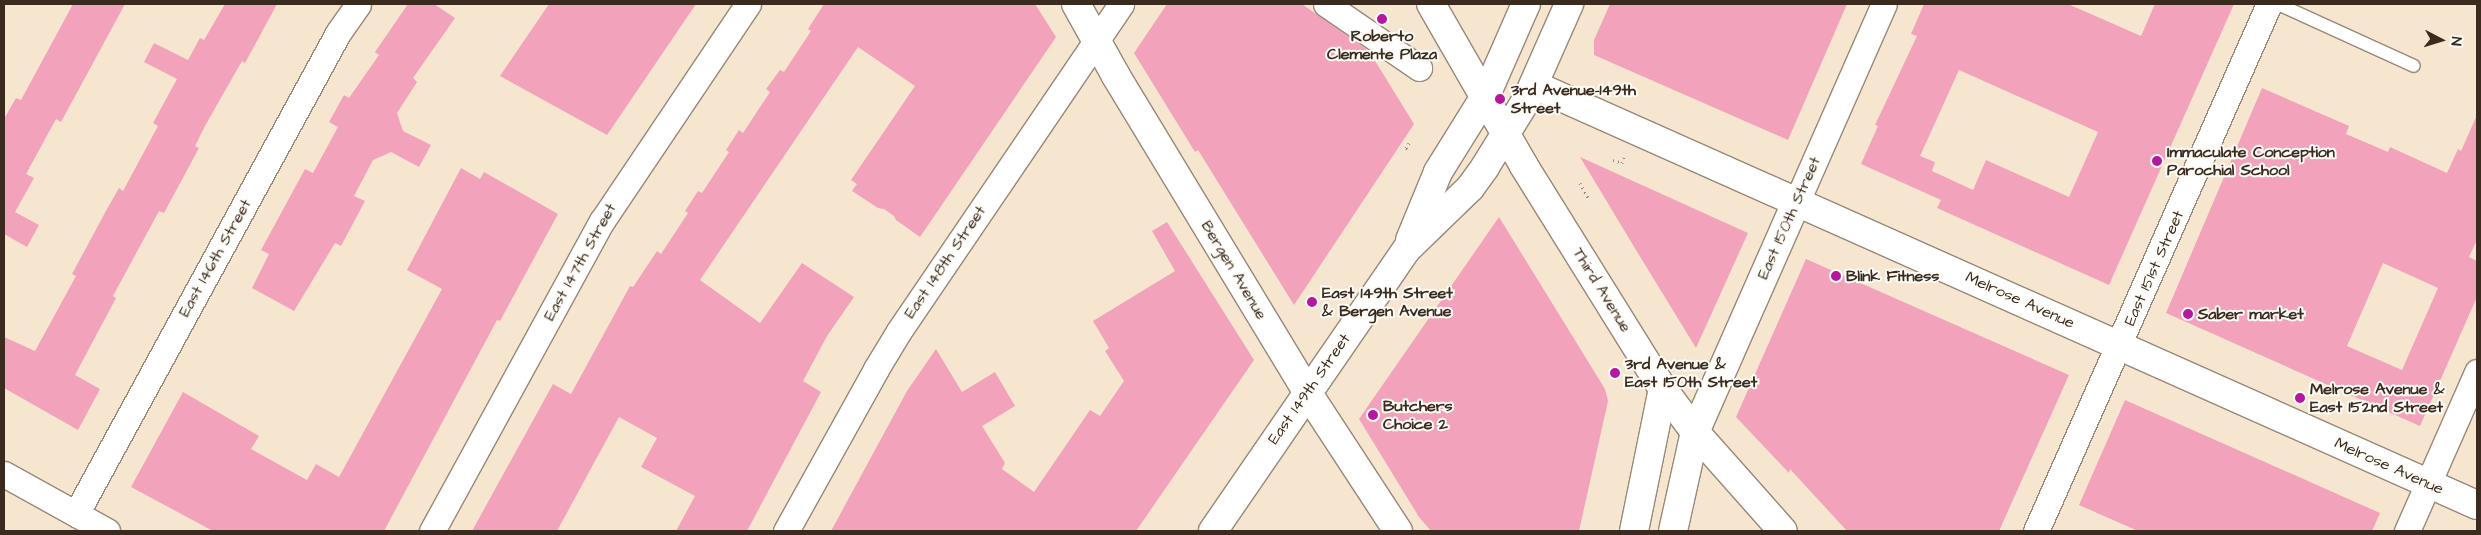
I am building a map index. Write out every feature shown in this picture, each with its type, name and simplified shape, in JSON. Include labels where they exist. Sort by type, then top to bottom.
[{"type":"main road","name":"Bergen Avenue","points":[[1076,4],[1116,76],[1307,392],[1398,531]]},
{"type":"main road","name":"Third Avenue","points":[[1431,4],[1486,95],[1507,134],[1663,388],[1694,432],[1783,531]]},
{"type":"main road","name":"East 149th Street","points":[[1407,248],[1438,172],[1486,95],[1526,4]]},
{"type":"main road","name":"East 149th Street","points":[[1213,531],[1407,248],[1470,188],[1507,134],[1534,85],[1569,4]]},
{"type":"main road","name":"Melrose Avenue","points":[[1534,85],[2477,505]]},
{"type":"main road","name":"East 150th Street","points":[[1673,531],[1694,432],[1797,201]]},
{"type":"main road","points":[[1634,531],[1663,388]]},
{"type":"street","name":"East 146th Street","points":[[76,514],[333,41],[358,4]]},
{"type":"street","name":"East 147th Street","points":[[432,531],[602,221],[748,4]]},
{"type":"street","name":"East 148th Street","points":[[786,531],[899,330],[1122,4]]},
{"type":"street","points":[[1326,4],[1419,68]]},
{"type":"street","name":"East 150th Street","points":[[1797,201],[1884,4]]},
{"type":"street","name":"East 151st Street","points":[[2036,531],[2120,345],[2269,4]]},
{"type":"street","points":[[2406,531],[2477,372]]},
{"type":"street","points":[[4,474],[107,531]]},
{"type":"lane","points":[[2278,4],[2414,66]]},
{"type":"path","points":[[1409,143],[1406,148],[1410,150]]},
{"type":"path","points":[[1614,160],[1622,163],[1624,157]]},
{"type":"path","points":[[1580,183],[1590,199]]},
{"type":"building","points":[[73,4],[125,4],[61,122],[56,119],[26,174],[34,178],[15,212],[39,225],[27,247],[4,234],[4,119],[16,98],[21,100]]},
{"type":"building","points":[[225,4],[277,4],[245,63],[242,61],[206,124],[195,146],[199,148],[164,213],[159,211],[113,296],[116,298],[75,375],[100,389],[78,430],[4,388],[4,337],[35,351],[76,276],[72,274],[107,209],[119,188],[123,191],[158,126],[153,123],[177,79],[144,62],[154,43],[188,60],[200,38],[204,40]]},
{"type":"building","points":[[408,4],[434,4],[455,18],[413,78],[417,82],[397,113],[403,131],[431,145],[419,167],[391,152],[373,160],[354,196],[365,201],[341,246],[335,243],[294,311],[252,288],[269,254],[261,250],[305,169],[313,173],[338,127],[329,122],[344,95],[349,98],[379,55],[375,52]]},
{"type":"building","points":[[549,4],[696,4],[607,135],[500,76]]},
{"type":"building","points":[[824,4],[1035,4],[1056,37],[920,237],[884,209],[878,208],[852,191],[857,184],[851,180],[915,86],[858,47],[700,280],[760,323],[802,263],[854,297],[827,336],[803,381],[821,392],[747,531],[676,531],[695,496],[641,467],[657,438],[619,417],[557,531],[472,531],[553,384],[571,394],[630,286],[633,287],[657,251],[661,254],[688,213],[685,211],[698,191],[702,193],[729,152],[726,150],[739,130],[743,133],[770,92],[766,89],[780,70],[784,72],[811,31],[808,29]]},
{"type":"building","points":[[1167,4],[1302,4],[1369,51],[1414,124],[1294,305],[1198,150],[1195,152],[1134,53]]},
{"type":"building","points":[[1610,4],[1847,4],[1788,140],[1594,55],[1594,40]]},
{"type":"building","points":[[1924,4],[2068,4],[2141,36],[2155,4],[2234,4],[2109,285],[1937,208],[1941,200],[1861,164],[1878,126],[1875,125],[1917,36],[1911,34]],"holes":[[[1959,70],[2098,132],[2069,197],[1986,160],[1973,190],[1932,171],[1935,162],[1920,156]]]},
{"type":"building","points":[[2262,88],[2349,126],[2346,134],[2388,152],[2390,147],[2447,173],[2458,149],[2461,151],[2477,115],[2477,240],[2469,257],[2477,261],[2477,297],[2420,426],[2166,313]],"holes":[[[2383,263],[2438,288],[2402,370],[2347,346]]]},
{"type":"building","points":[[1580,157],[1748,233],[1696,348],[1636,250]]},
{"type":"building","points":[[461,168],[480,179],[484,172],[558,214],[500,321],[497,320],[384,531],[213,531],[131,487],[183,392],[259,436],[251,449],[307,480],[316,464],[339,477],[442,289],[407,270]]},
{"type":"building","points":[[1499,217],[1605,389],[1608,401],[1579,531],[1431,531],[1419,517],[1359,419]]},
{"type":"building","points":[[1167,222],[1254,360],[1136,531],[831,531],[907,391],[936,349],[962,392],[995,372],[1015,406],[982,426],[1005,463],[1002,469],[1034,492],[1090,410],[1100,416],[1124,381],[1105,351],[1109,348],[1093,321],[1175,271],[1152,231]]},
{"type":"building","points":[[1806,259],[2069,375],[1999,531],[1847,531],[1790,469],[1789,473],[1736,417]]},
{"type":"building","points":[[2125,400],[2380,513],[2372,531],[2138,531],[2079,505]]},
{"type":"place","name":"Roberto Clemente Plaza","points":[[1382,19]]},
{"type":"place","name":"3rd Avenue–149th Street","points":[[1500,99]]},
{"type":"place","name":"Immaculate Conception Parochial School","points":[[2157,161]]},
{"type":"place","name":"Blink Fitness","points":[[1836,276]]},
{"type":"place","name":"East 149th Street & Bergen Avenue","points":[[1312,302]]},
{"type":"place","name":"Saber market","points":[[2188,314]]},
{"type":"place","name":"3rd Avenue & East 150th Street","points":[[1615,373]]},
{"type":"place","name":"Melrose Avenue & East 152nd Street","points":[[2300,398]]},
{"type":"place","name":"Butchers Choice 2","points":[[1373,415]]}]
